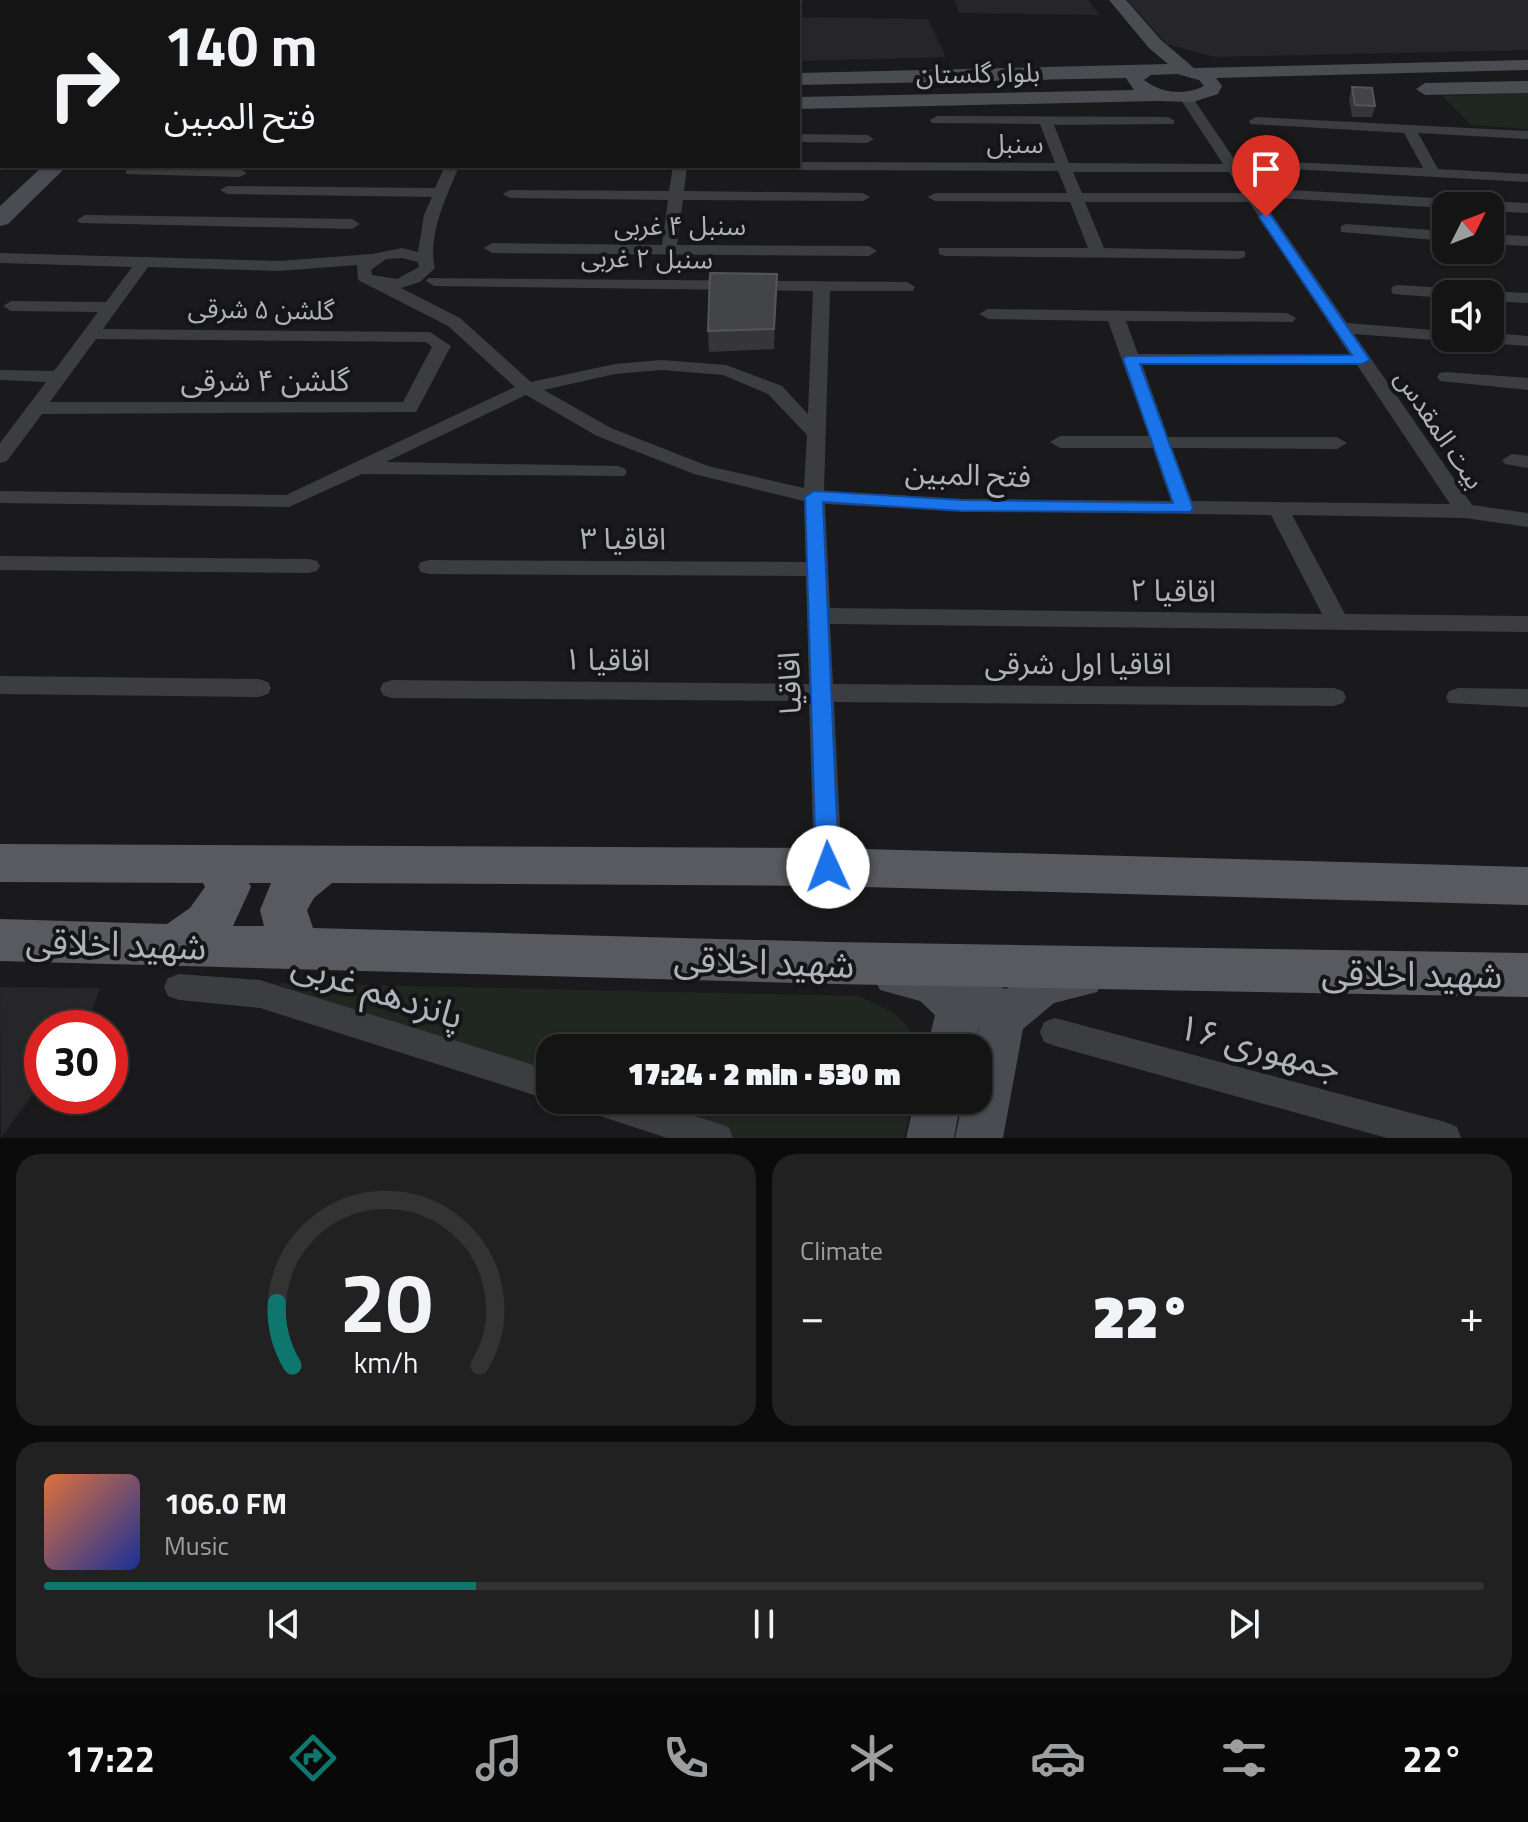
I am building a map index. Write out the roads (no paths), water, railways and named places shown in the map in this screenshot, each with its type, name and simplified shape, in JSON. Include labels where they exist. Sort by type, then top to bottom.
[{"type":"main road","points":[[1098,0],[1135,44],[1144,71],[1135,81],[1160,95]]},
{"type":"main road","points":[[1117,0],[1155,44],[1191,72],[1205,76],[1213,86],[1205,94]]},
{"type":"main road","points":[[1191,72],[1528,65]]},
{"type":"main road","name":"بلوار گلستان","points":[[800,79],[1191,72]]},
{"type":"main road","points":[[1412,90],[1528,87]]},
{"type":"main road","points":[[1205,94],[1234,93]]},
{"type":"main road","name":"بلوار گلستان","points":[[800,103],[1185,97],[1205,94]]},
{"type":"main road","points":[[0,219],[39,179],[54,168]]},
{"type":"main road","points":[[0,863],[828,867],[1528,886]]},
{"type":"main road","points":[[176,966],[221,908],[228,887],[217,865]]},
{"type":"main road","points":[[299,948],[284,925],[284,901],[300,882],[322,866]]},
{"type":"main road","name":"شهید اخلاقی","points":[[0,940],[176,966],[299,948],[833,963],[1528,975]]},
{"type":"main road","points":[[833,963],[932,984],[955,1028],[974,999],[984,999],[1000,1010],[1003,1019],[979,1138]]},
{"type":"main road","points":[[1003,1019],[1042,986],[1128,968]]},
{"type":"main road","points":[[930,1138],[935,1114]]},
{"type":"street","name":"بیت المقدس","points":[[1185,97],[1465,511]]},
{"type":"street","points":[[937,120],[1168,121]]},
{"type":"street","points":[[1045,120],[1098,252]]},
{"type":"street","points":[[1256,121],[1528,135]]},
{"type":"street","points":[[1408,128],[1433,173]]},
{"type":"street","points":[[800,138],[867,139]]},
{"type":"street","points":[[1292,165],[1528,178]]},
{"type":"street","name":"سنبل","points":[[800,166],[1233,168]]},
{"type":"street","points":[[428,270],[432,215],[451,168]]},
{"type":"street","points":[[669,249],[680,168]]},
{"type":"street","points":[[131,171],[242,170]]},
{"type":"street","points":[[203,222],[242,170]]},
{"type":"street","points":[[227,190],[441,193]]},
{"type":"street","points":[[510,194],[863,197]]},
{"type":"street","points":[[935,197],[1251,195],[1432,203]]},
{"type":"street","points":[[1504,207],[1528,208]]},
{"type":"street","points":[[392,253],[432,215]]},
{"type":"street","points":[[85,220],[352,224]]},
{"type":"street","points":[[1346,229],[1432,235]]},
{"type":"street","points":[[1504,240],[1528,241]]},
{"type":"street","name":"سنبل ۴ غربی","points":[[492,248],[869,251]]},
{"type":"street","points":[[945,251],[1239,254]]},
{"type":"street","points":[[0,258],[279,266],[411,253],[428,270],[454,322]]},
{"type":"street","points":[[373,259],[362,273],[454,322]]},
{"type":"street","points":[[0,457],[144,262]]},
{"type":"street","points":[[279,266],[374,282],[408,281],[428,270]]},
{"type":"street","name":"سنبل ۲ غربی","points":[[428,270],[907,287]]},
{"type":"street","name":"اقاقیا","points":[[822,286],[814,497],[828,867]]},
{"type":"street","points":[[1399,290],[1432,292]]},
{"type":"street","points":[[1504,297],[1528,298]]},
{"type":"street","points":[[11,306],[111,307]]},
{"type":"street","points":[[988,314],[1287,318]]},
{"type":"street","points":[[1115,315],[1184,508]]},
{"type":"street","name":"فتح المبین","points":[[454,322],[527,388],[604,432],[701,470],[814,497],[962,505],[1465,511],[1528,520]]},
{"type":"street","points":[[1341,328],[1432,335]]},
{"type":"street","name":"گلشن ۵ شرقی","points":[[91,334],[430,337]]},
{"type":"street","name":"گلشن ۴ شرقی","points":[[36,408],[409,408],[442,346],[430,337]]},
{"type":"street","points":[[1504,339],[1528,341]]},
{"type":"street","points":[[1131,359],[1362,360]]},
{"type":"street","points":[[0,497],[289,501],[527,388],[631,367],[662,365],[726,370],[775,390],[816,434]]},
{"type":"street","points":[[0,375],[59,377]]},
{"type":"street","points":[[1446,377],[1528,384]]},
{"type":"street","points":[[1060,442],[1337,443]]},
{"type":"street","points":[[357,468],[617,472]]},
{"type":"street","points":[[1278,509],[1337,621]]},
{"type":"street","points":[[0,563],[309,566]]},
{"type":"street","name":"اقاقیا ۳","points":[[429,567],[817,569]]},
{"type":"street","name":"اقاقیا ۲","points":[[818,616],[1528,624]]},
{"type":"street","points":[[0,685],[259,688]]},
{"type":"street","name":"اقاقیا ۱","points":[[392,689],[821,693]]},
{"type":"street","name":"اقاقیا اول شرقی","points":[[821,693],[1334,697]]},
{"type":"street","points":[[1458,697],[1528,698]]},
{"type":"street","name":"پانزدهم غربی","points":[[176,966],[536,1081]]},
{"type":"street","name":"جمهوری ۱۶","points":[[1055,1032],[1445,1138]]},
{"type":"street","points":[[641,1114],[717,1138]]}]
